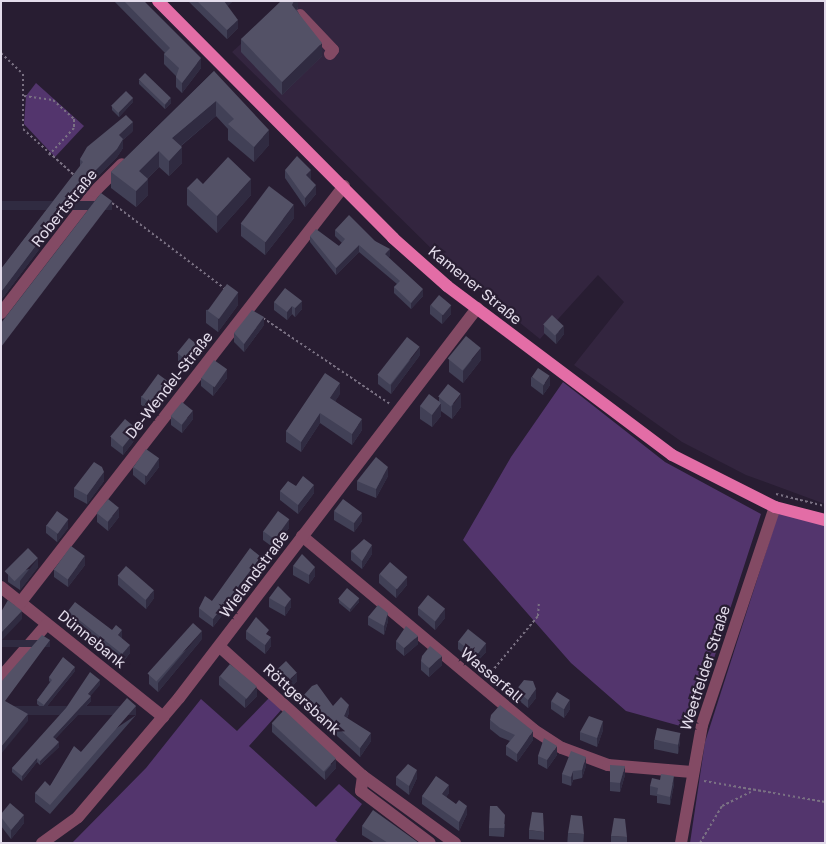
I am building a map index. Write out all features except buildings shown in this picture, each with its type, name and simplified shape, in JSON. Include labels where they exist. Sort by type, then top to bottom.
[{"type":"main road","name":"Kamener Straße","points":[[158,1],[405,249],[477,308],[672,455],[775,507],[825,520]]},
{"type":"street","points":[[300,15],[333,50],[330,54]]},
{"type":"street","points":[[213,76],[223,66]]},
{"type":"street","name":"Robertstraße","points":[[1,314],[95,191],[136,151]]},
{"type":"street","name":"De-Wendel-Straße","points":[[20,603],[344,186]]},
{"type":"street","name":"Wielandstraße","points":[[42,843],[78,817],[220,647],[398,409],[477,308]]},
{"type":"street","name":"Weetfelder Straße","points":[[681,843],[702,725],[775,507]]},
{"type":"street","name":"Wasserfall","points":[[302,536],[534,730],[588,759],[639,770],[692,775]]},
{"type":"street","name":"Dünnebank","points":[[1,587],[162,717]]},
{"type":"street","points":[[1,677],[47,624]]},
{"type":"street","name":"Röttgersbank","points":[[220,647],[363,776],[455,843]]},
{"type":"street","points":[[363,776],[361,791],[426,840],[433,828]]},
{"type":"street","points":[[406,825],[414,814]]},
{"type":"path","points":[[1,53],[23,74],[23,129],[49,155],[70,172]]},
{"type":"path","points":[[24,96],[53,100],[74,119],[74,128],[49,155]]},
{"type":"path","points":[[116,206],[214,280]]},
{"type":"path","points":[[276,328],[398,409]]},
{"type":"path","points":[[772,492],[825,506]]},
{"type":"path","points":[[479,685],[538,616],[539,603]]},
{"type":"path","points":[[692,775],[752,791],[825,802]]},
{"type":"path","points":[[700,843],[722,806],[752,791]]},
{"type":"shaded area","points":[[288,1],[825,1],[825,504],[746,475],[682,442],[574,365],[624,302],[598,275],[540,339],[449,266],[232,52]]},
{"type":"shaded area","points":[[36,83],[84,126],[55,157],[24,124],[26,96]]},
{"type":"shaded area","points":[[563,382],[665,462],[761,514],[691,729],[626,711],[571,663],[463,540],[511,457]]},
{"type":"shaded area","points":[[779,511],[825,525],[825,843],[690,843],[705,742]]},
{"type":"shaded area","points":[[269,698],[282,709],[249,746],[316,807],[339,784],[362,804],[335,840],[339,843],[72,843],[146,768],[201,699],[237,731]]}]
